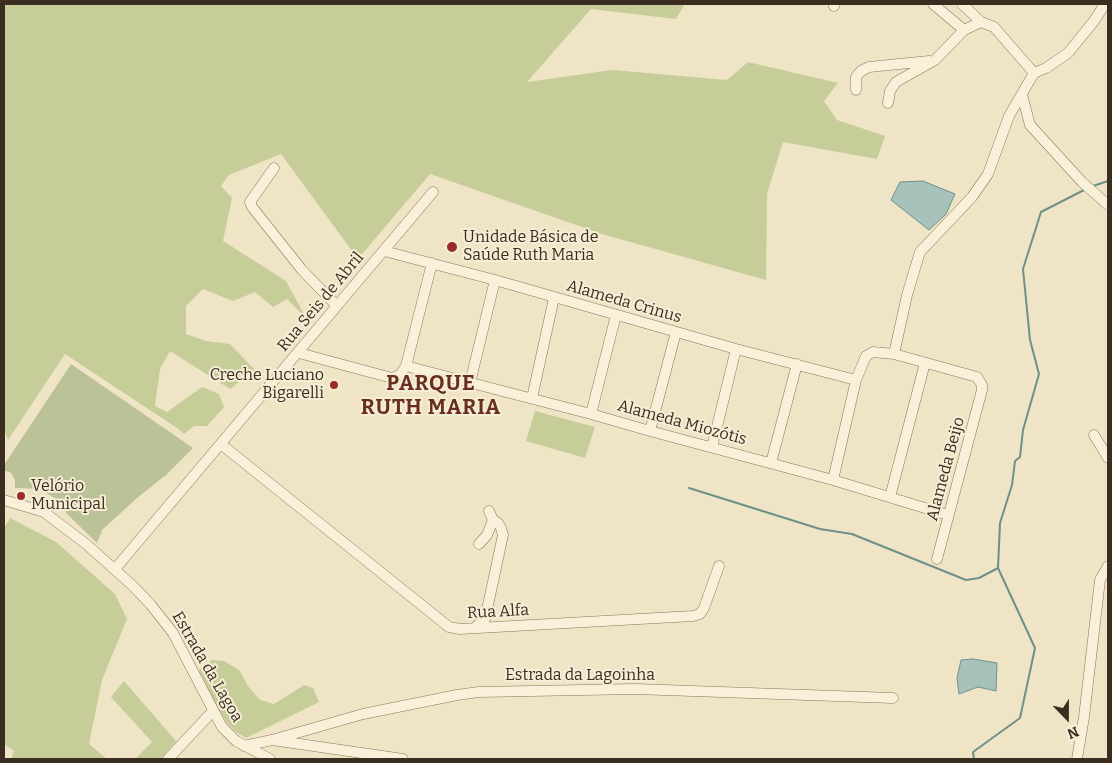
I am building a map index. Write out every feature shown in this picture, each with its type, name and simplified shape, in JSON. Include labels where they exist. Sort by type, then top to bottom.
[{"type":"street","points":[[933,4],[964,30]]},
{"type":"street","points":[[962,4],[981,22],[994,27],[1034,73]]},
{"type":"street","points":[[894,354],[906,296],[920,252],[972,197],[988,174],[1009,116],[1034,73],[1046,68],[1068,52],[1094,21],[1105,4]]},
{"type":"street","points":[[888,102],[890,91],[896,82],[935,60],[964,30],[981,22]]},
{"type":"street","points":[[856,90],[856,77],[861,71],[869,67],[935,60]]},
{"type":"street","points":[[1022,95],[1030,126],[1082,182],[1108,205]]},
{"type":"street","points":[[274,168],[250,202],[252,207],[302,270],[336,305]]},
{"type":"street","name":"Rua Seis de Abril","points":[[115,569],[433,192]]},
{"type":"street","name":"Alameda Crinus","points":[[384,251],[495,280],[736,350],[856,380]]},
{"type":"street","points":[[299,353],[392,378],[400,375],[406,366],[432,263]]},
{"type":"street","points":[[470,382],[495,280]]},
{"type":"street","points":[[532,398],[554,298]]},
{"type":"street","points":[[592,414],[616,315]]},
{"type":"street","points":[[650,431],[676,332]]},
{"type":"street","points":[[712,447],[736,350]]},
{"type":"street","points":[[833,480],[856,380],[864,358],[873,352],[894,354],[925,363],[890,496]]},
{"type":"street","name":"Alameda Beijo","points":[[925,363],[978,376],[982,386],[937,559]]},
{"type":"street","points":[[771,463],[797,364]]},
{"type":"street","name":"Alameda Miozótis","points":[[406,366],[592,414],[890,496],[948,514]]},
{"type":"street","points":[[1094,435],[1108,458]]},
{"type":"street","name":"Rua Alfa","points":[[222,444],[449,627],[474,628],[693,616],[700,614],[704,608],[719,566]]},
{"type":"street","name":"Estrada da Lagoa","points":[[4,500],[44,512],[115,569],[144,597],[173,633],[222,728],[244,746],[270,759]]},
{"type":"street","points":[[474,628],[485,619],[502,540],[502,528],[491,516],[487,535],[479,544]]},
{"type":"street","points":[[1077,759],[1084,717],[1100,580],[1108,566]]},
{"type":"street","name":"Estrada da Lagoinha","points":[[244,746],[363,714],[479,692],[636,689],[892,698]]},
{"type":"street","points":[[168,759],[213,711]]},
{"type":"street","points":[[272,740],[403,759]]},
{"type":"green space","points":[[4,4],[685,4],[676,19],[591,9],[527,82],[612,70],[727,80],[748,62],[838,83],[824,101],[837,120],[885,136],[877,159],[783,142],[767,194],[766,280],[602,234],[430,174],[358,259],[281,154],[229,175],[221,186],[232,198],[223,241],[286,281],[306,318],[287,299],[273,307],[255,292],[233,301],[203,289],[186,306],[186,334],[206,341],[230,344],[255,370],[230,389],[170,351],[160,369],[155,406],[167,412],[202,387],[219,394],[224,407],[207,426],[194,426],[184,434],[65,354],[8,440],[4,430]]},
{"type":"green space","points":[[71,364],[193,448],[166,475],[102,530],[97,543],[66,513],[64,504],[40,489],[15,488],[15,480],[11,473],[4,470],[4,465]]},
{"type":"green space","points":[[535,411],[595,427],[585,458],[526,441]]},
{"type":"green space","points":[[10,518],[56,542],[115,594],[127,619],[102,680],[89,744],[107,759],[11,759],[14,751],[4,744],[4,528]]},
{"type":"green space","points":[[212,660],[224,661],[239,670],[248,686],[260,700],[274,704],[304,685],[313,688],[319,702],[246,738],[228,724],[215,704],[199,670]]},
{"type":"green space","points":[[124,681],[176,741],[161,759],[135,759],[152,742],[111,697]]},
{"type":"water","points":[[923,181],[955,194],[946,214],[929,230],[891,200],[900,182]]},
{"type":"water","points":[[973,659],[997,663],[996,691],[978,687],[959,694],[957,678],[961,660]]},
{"type":"waterway","points":[[1093,186],[1108,181]]},
{"type":"waterway","points":[[974,759],[973,752],[1020,718],[1035,648],[998,568],[1000,523],[1012,485],[1015,461],[1020,457],[1023,430],[1039,374],[1030,340],[1023,269],[1041,212],[1086,189]]},
{"type":"waterway","points":[[689,488],[820,529],[852,534],[966,580],[979,578],[998,568]]},
{"type":"place","name":"Unidade Básica de Saúde Ruth Maria","points":[[452,247]]},
{"type":"place","name":"Creche Luciano Bigarelli","points":[[334,385]]},
{"type":"place","name":"Velório Municipal","points":[[21,496]]},
{"type":"district","name":"PARQUE RUTH MARIA","points":[[431,396]]}]
